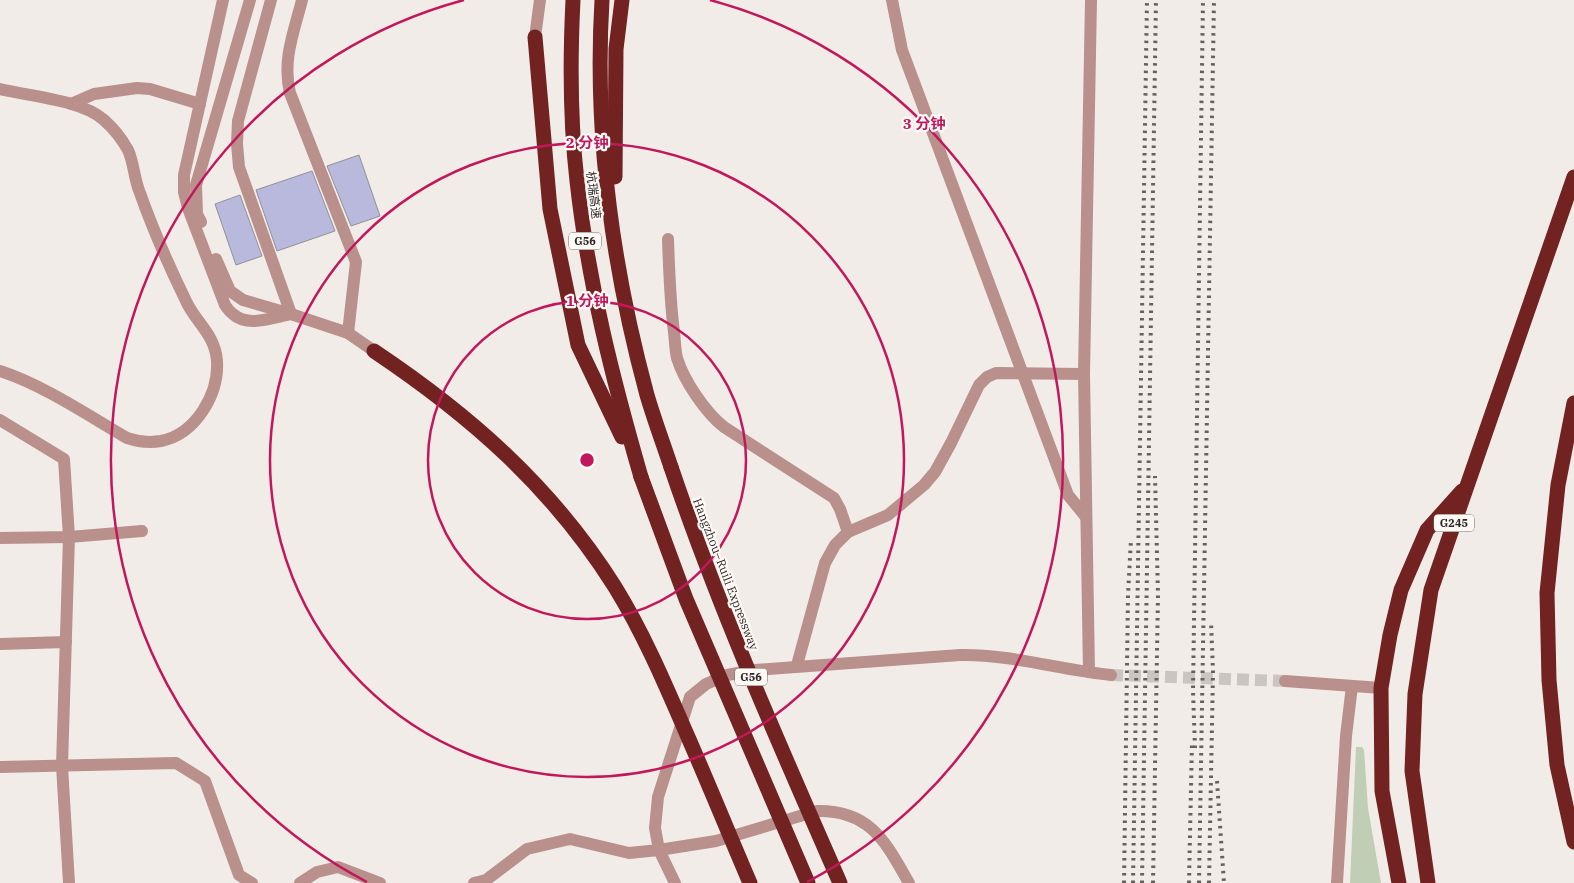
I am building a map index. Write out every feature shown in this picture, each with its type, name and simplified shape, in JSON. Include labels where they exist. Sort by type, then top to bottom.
[{"type":"highway","name":"杭瑞高速","points":[[573,0],[571,111],[577,181],[585,240],[607,351],[642,477]]},
{"type":"highway","name":"杭瑞高速","points":[[602,0],[599,47],[601,122],[616,254],[630,324],[648,397],[671,468]]},
{"type":"highway","points":[[616,254],[616,49],[622,0]]},
{"type":"highway","points":[[535,37],[550,210],[578,345],[642,477]]},
{"type":"highway","name":"G245","points":[[1428,883],[1412,771],[1415,694],[1432,590],[1574,177]]},
{"type":"highway","points":[[374,351],[435,393],[492,440],[543,492],[590,549],[616,588],[660,673],[750,883]]},
{"type":"highway","points":[[1574,403],[1558,486],[1547,593],[1549,680],[1557,765],[1574,842]]},
{"type":"highway","name":"Hangzhou–Ruili Expressway","points":[[671,468],[712,584],[840,883]]},
{"type":"highway","name":"G56","points":[[642,477],[693,615],[808,883]]},
{"type":"highway","points":[[1399,883],[1382,791],[1381,688],[1390,635],[1401,590],[1427,530],[1467,486]]},
{"type":"street","points":[[223,0],[184,175],[184,192],[188,208],[225,305],[232,314],[242,320],[255,321],[292,314]]},
{"type":"street","points":[[250,0],[196,185],[197,214],[230,291],[242,300],[348,333],[374,351]]},
{"type":"street","points":[[271,0],[238,121],[236,144],[239,167],[292,314]]},
{"type":"street","points":[[302,0],[286,63],[286,78],[290,93],[356,262],[348,333]]},
{"type":"street","points":[[533,0],[535,37]]},
{"type":"street","points":[[535,37],[540,0]]},
{"type":"street","points":[[892,0],[902,50],[1068,495],[1086,517]]},
{"type":"street","points":[[1089,672],[1084,374],[1091,0]]},
{"type":"street","points":[[71,104],[94,94],[138,88],[150,89],[200,104]]},
{"type":"street","points":[[0,89],[71,104],[94,113],[103,119],[118,135],[128,149],[139,193],[187,304],[206,330],[217,359],[215,385],[210,399],[203,410],[183,431],[161,441],[140,442],[127,438],[23,379],[0,371]]},
{"type":"street","points":[[668,239],[671,306],[677,357],[680,367],[702,406],[724,427],[834,498],[848,532]]},
{"type":"street","points":[[797,665],[825,562],[835,545],[848,532],[888,515],[924,486],[935,472],[951,443],[978,386],[987,377],[996,373],[1084,374]]},
{"type":"street","points":[[0,420],[64,459],[69,537],[62,766],[69,883]]},
{"type":"street","points":[[0,538],[69,537],[142,531]]},
{"type":"street","points":[[0,644],[66,642]]},
{"type":"street","points":[[676,883],[659,850],[655,828],[658,797],[690,697],[706,684],[727,675],[797,665],[982,654],[1111,675]]},
{"type":"street","points":[[1285,681],[1381,688]]},
{"type":"street","points":[[1337,883],[1346,736],[1352,686]]},
{"type":"street","points":[[0,767],[176,763],[205,781],[239,875],[252,883]]},
{"type":"street","points":[[474,883],[486,880],[527,849],[570,839],[629,853],[659,850],[716,841],[818,811],[833,811],[848,815],[875,830],[887,844],[909,883]]},
{"type":"street","points":[[300,883],[316,872],[338,867],[380,883]]},
{"type":"green space","points":[[1356,747],[1362,747],[1364,750],[1368,808],[1381,883],[1350,883]]},
{"type":"building","points":[[359,155],[380,216],[351,226],[327,166]]},
{"type":"building","points":[[312,171],[335,231],[277,251],[256,190]]},
{"type":"building","points":[[240,195],[262,256],[236,265],[215,204]]},
{"type":"tunnel","points":[[1111,675],[1285,681]]},
{"type":"railway","points":[[1133,883],[1147,0]]},
{"type":"railway","points":[[1142,883],[1156,0]]},
{"type":"railway","points":[[1195,748],[1193,691],[1203,0]]},
{"type":"railway","points":[[1199,883],[1214,0]]},
{"type":"railway","points":[[1153,883],[1158,595],[1155,476]]},
{"type":"railway","points":[[1124,883],[1128,595],[1131,539]]},
{"type":"railway","points":[[1209,883],[1213,672],[1211,621]]},
{"type":"railway","points":[[1189,883],[1192,741]]},
{"type":"railway","points":[[1217,781],[1224,883]]}]
